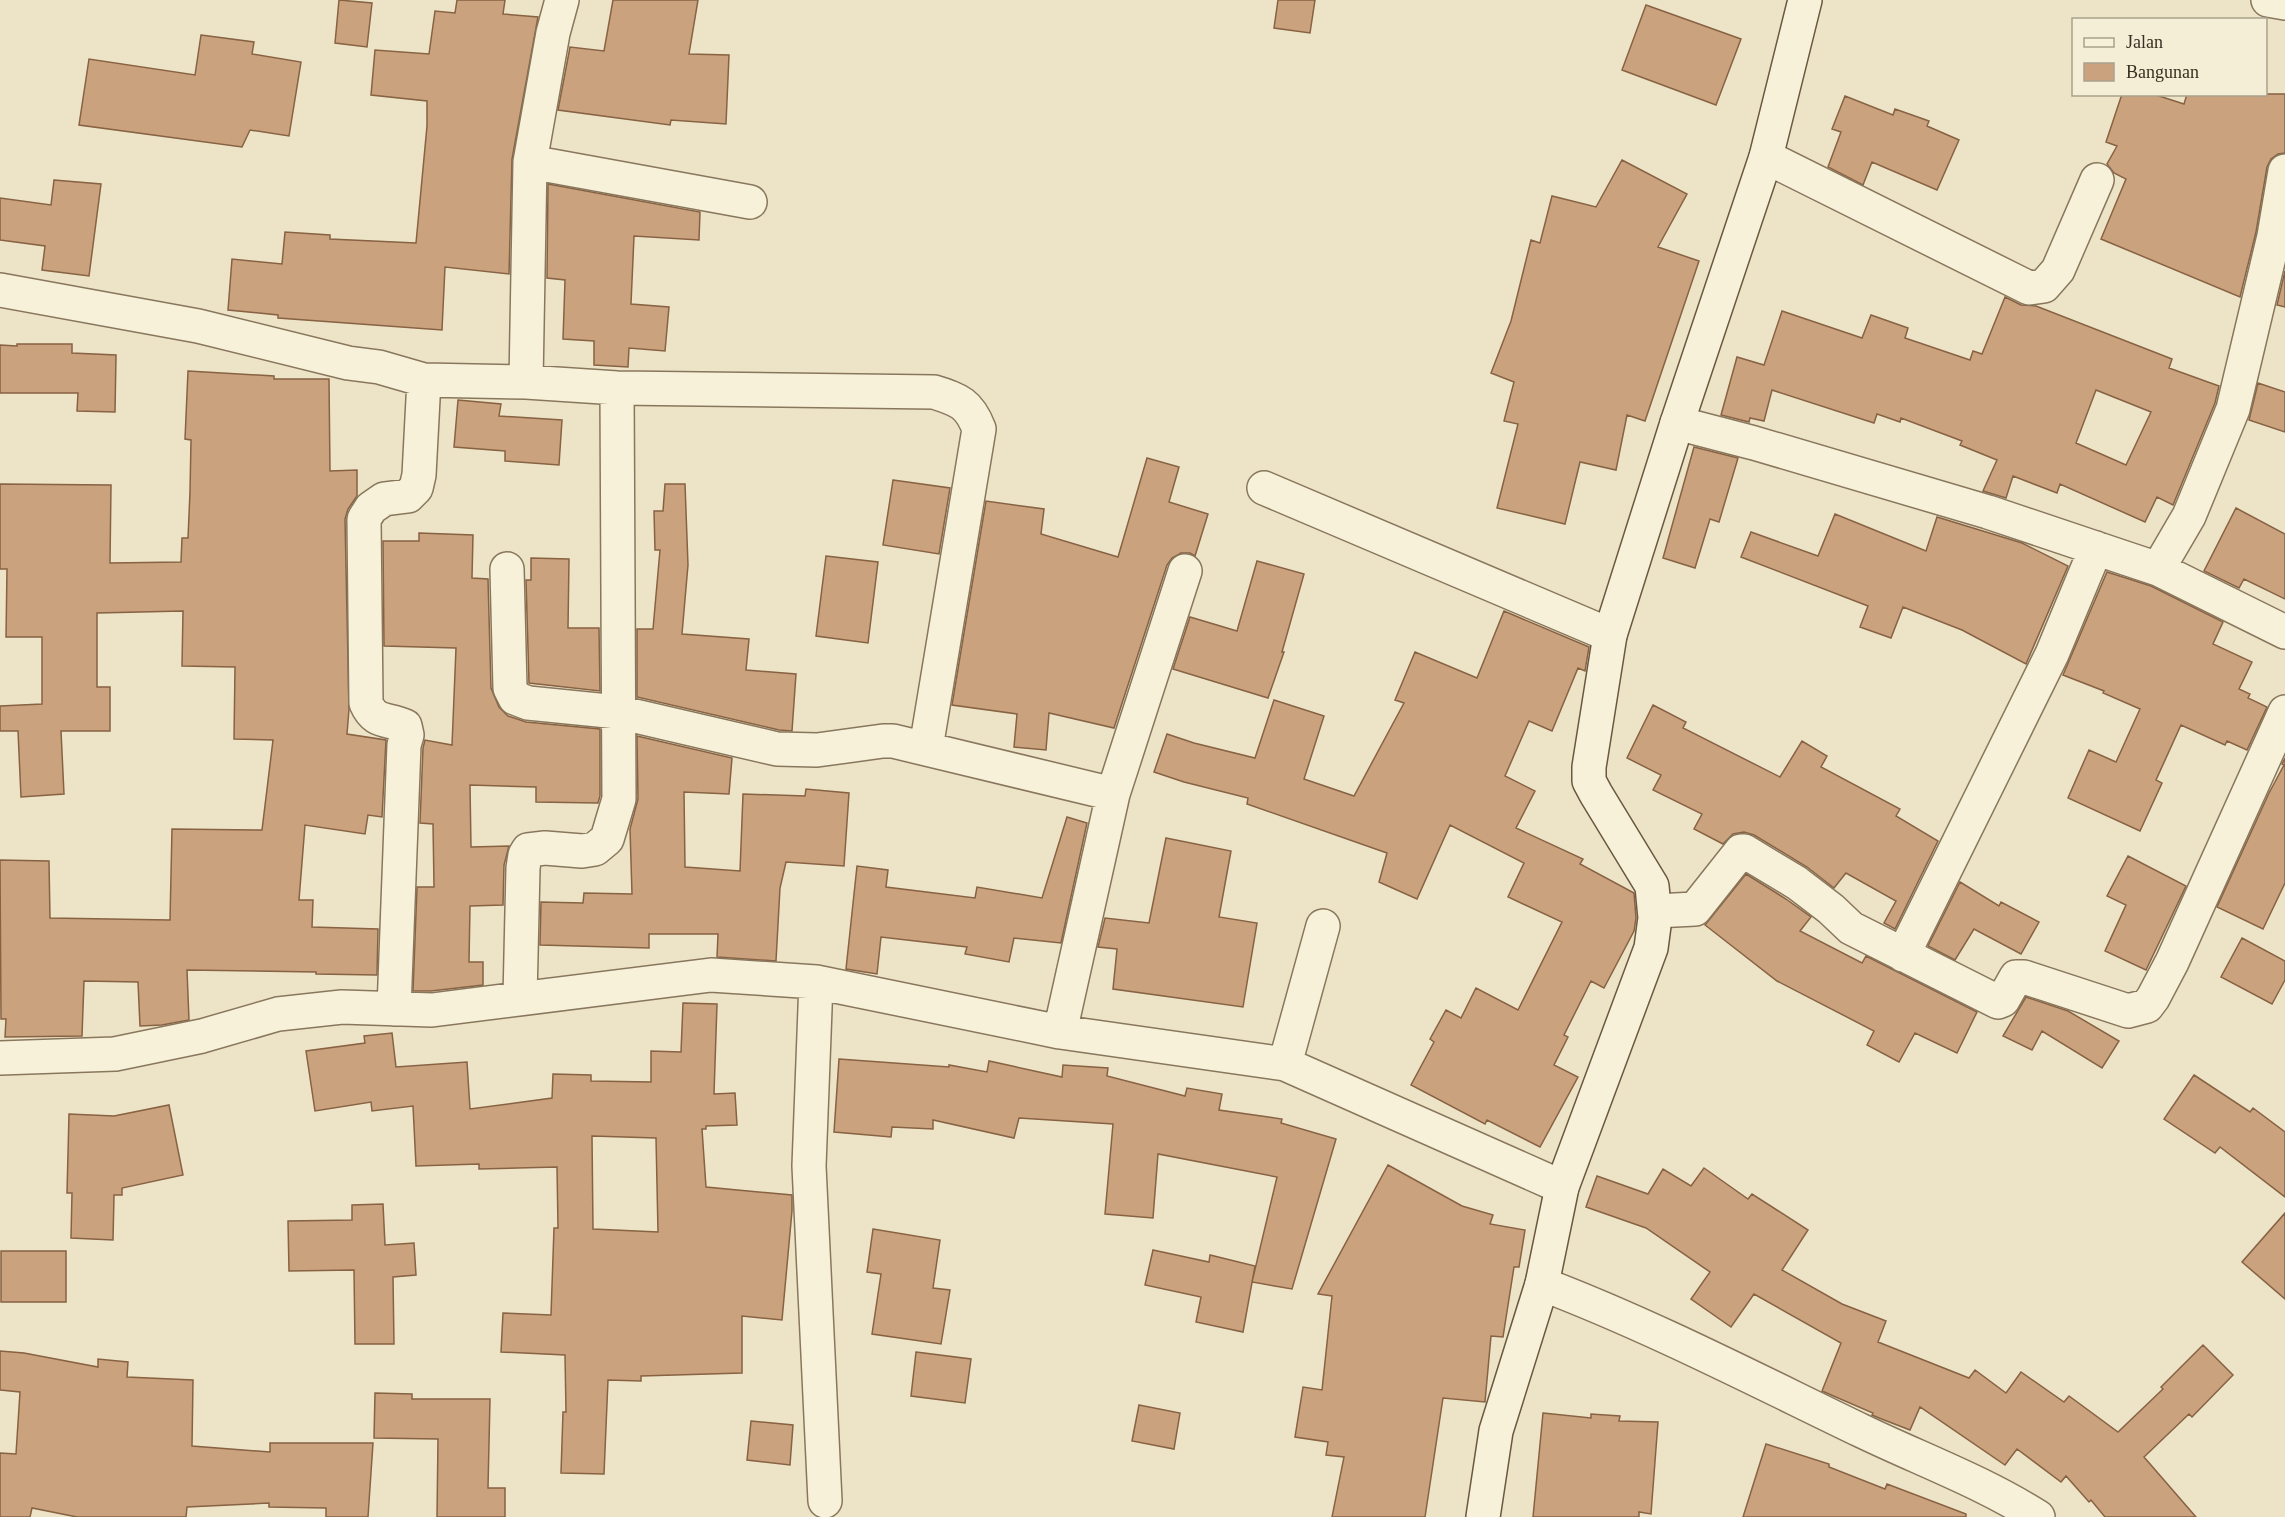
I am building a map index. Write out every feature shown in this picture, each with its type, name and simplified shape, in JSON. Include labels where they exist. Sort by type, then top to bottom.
[{"type":"street","points":[[526,382],[530,162],[553,33],[562,0]]},
{"type":"street","points":[[1670,911],[1652,886],[1596,794],[1589,781],[1589,766],[1610,635],[1677,423],[1766,157],[1805,0]]},
{"type":"street","points":[[2268,0],[2285,3]]},
{"type":"street","points":[[1766,157],[2034,289],[2044,285],[2058,270],[2097,180]]},
{"type":"street","points":[[530,162],[750,202]]},
{"type":"street","points":[[2158,569],[2189,516],[2233,409],[2280,238],[2285,171]]},
{"type":"street","points":[[0,290],[198,326],[348,363],[379,367],[424,380],[526,382],[616,388],[934,392],[965,405],[973,412],[979,429],[926,748]]},
{"type":"street","points":[[394,1009],[404,745],[407,735],[405,726],[371,714],[366,703],[364,519],[371,508],[384,499],[408,496],[416,488],[419,475],[424,380]]},
{"type":"street","points":[[520,998],[525,855],[528,850],[544,848],[582,852],[596,849],[607,839],[619,799],[616,388]]},
{"type":"street","points":[[1677,423],[1754,443],[1988,512],[2158,569],[2285,632]]},
{"type":"street","points":[[1264,488],[1610,635]]},
{"type":"street","points":[[1903,955],[2047,665],[2096,548]]},
{"type":"street","points":[[507,569],[512,695],[528,703],[618,712],[777,749],[817,750],[883,741],[926,748],[1113,794]]},
{"type":"street","points":[[1059,1032],[1113,794],[1185,571]]},
{"type":"street","points":[[1670,911],[1695,909],[1744,851],[1797,883],[1851,928],[1998,1002],[2003,1000],[2016,977],[2024,977],[2128,1011],[2146,1006],[2153,998],[2172,962],[2285,712]]},
{"type":"street","points":[[1483,1517],[1496,1431],[1542,1284],[1562,1187],[1651,948],[1670,911]]},
{"type":"street","points":[[1285,1064],[1323,926]]},
{"type":"street","points":[[0,1058],[115,1054],[202,1036],[278,1014],[342,1007],[432,1010],[711,975],[816,982],[1059,1032],[1285,1064],[1562,1187]]},
{"type":"street","points":[[816,982],[810,1166],[825,1500]]},
{"type":"street","points":[[1542,1284],[1658,1333],[2009,1499],[2038,1517]]},
{"type":"building","points":[[339,0],[372,3],[367,47],[335,43]]},
{"type":"building","points":[[457,0],[505,0],[503,14],[538,17],[512,159],[509,274],[445,267],[442,330],[278,318],[278,315],[228,310],[232,259],[282,264],[285,232],[330,235],[330,239],[416,243],[427,126],[427,101],[371,95],[375,50],[429,54],[435,11],[455,13]]},
{"type":"building","points":[[613,0],[698,0],[689,54],[729,55],[726,124],[671,120],[670,125],[558,110],[570,47],[604,51]]},
{"type":"building","points":[[1278,0],[1315,0],[1310,33],[1274,28]]},
{"type":"building","points":[[1646,5],[1741,39],[1716,105],[1622,70]]},
{"type":"building","points":[[201,35],[254,42],[252,54],[301,62],[289,136],[250,130],[242,147],[79,125],[89,59],[195,75]]},
{"type":"building","points":[[2285,94],[2285,153],[2278,154],[2271,159],[2267,167],[2256,232],[2240,297],[2101,239],[2126,179],[2114,173],[2107,164],[2117,146],[2106,142],[2121,96],[2159,96],[2184,104],[2186,96]]},
{"type":"building","points":[[1845,96],[1893,115],[1895,109],[1929,121],[1927,126],[1959,140],[1937,190],[1872,162],[1863,185],[1828,167],[1841,132],[1832,129]]},
{"type":"building","points":[[1622,160],[1687,194],[1658,247],[1699,261],[1645,421],[1627,415],[1616,470],[1580,462],[1565,524],[1497,508],[1518,424],[1504,421],[1514,382],[1491,373],[1511,321],[1531,240],[1540,243],[1552,196],[1596,207]]},
{"type":"building","points":[[54,180],[101,184],[89,276],[42,270],[45,246],[0,240],[0,198],[51,205]]},
{"type":"building","points":[[548,184],[700,212],[699,240],[634,236],[631,304],[669,307],[665,351],[629,348],[628,367],[594,365],[594,341],[563,339],[565,280],[547,278]]},
{"type":"building","points":[[2285,271],[2285,307],[2277,305]]},
{"type":"building","points":[[2005,297],[2021,305],[2036,306],[2172,359],[2169,368],[2219,386],[2215,403],[2173,505],[2157,497],[2145,522],[2060,484],[2057,493],[2013,476],[2006,498],[1983,491],[1997,460],[1960,445],[1962,441],[1901,418],[1900,422],[1877,414],[1874,423],[1772,390],[1764,421],[1750,418],[1749,422],[1721,415],[1737,357],[1764,365],[1782,311],[1862,338],[1871,315],[1908,328],[1905,338],[1970,360],[1973,351],[1982,354]],"holes":[[[2096,390],[2151,412],[2126,465],[2076,443]]]},
{"type":"building","points":[[17,344],[72,344],[72,353],[116,355],[115,412],[77,411],[78,393],[0,393],[0,345],[17,346]]},
{"type":"building","points":[[188,371],[274,376],[274,379],[329,379],[330,471],[357,470],[357,496],[348,509],[345,519],[349,709],[347,734],[386,740],[382,817],[368,815],[365,834],[305,825],[299,900],[313,900],[312,927],[378,929],[377,975],[187,970],[189,1020],[140,1026],[138,982],[84,981],[82,1036],[5,1037],[6,1019],[1,1019],[0,860],[49,861],[50,918],[170,920],[172,829],[262,830],[273,740],[234,739],[235,667],[182,666],[183,611],[97,613],[97,687],[110,687],[110,731],[61,731],[64,794],[21,797],[18,731],[0,731],[0,706],[42,704],[42,637],[6,637],[7,569],[0,569],[0,484],[111,485],[110,563],[181,562],[182,538],[188,538],[190,492],[191,440],[185,439]]},
{"type":"building","points":[[2258,383],[2285,392],[2285,432],[2249,420]]},
{"type":"building","points":[[458,400],[501,404],[499,416],[562,420],[559,465],[505,461],[505,451],[454,447]]},
{"type":"building","points":[[1694,447],[1738,458],[1719,522],[1710,519],[1695,568],[1663,558]]},
{"type":"building","points":[[1147,458],[1179,467],[1169,502],[1208,514],[1195,556],[1190,553],[1181,553],[1172,558],[1167,565],[1114,728],[1049,713],[1046,750],[1014,747],[1017,714],[952,705],[986,501],[1044,509],[1041,534],[1118,557]]},
{"type":"building","points":[[893,480],[950,488],[939,554],[883,545]]},
{"type":"building","points":[[665,484],[685,484],[688,565],[682,634],[749,639],[746,670],[796,674],[792,731],[779,730],[637,697],[637,629],[653,629],[660,550],[655,550],[654,511],[663,511]]},
{"type":"building","points":[[2236,508],[2285,534],[2285,599],[2244,579],[2239,588],[2204,571]]},
{"type":"building","points":[[1835,514],[1926,551],[1937,517],[2022,543],[2068,566],[2026,664],[1962,630],[1903,607],[1891,638],[1860,627],[1868,606],[1741,557],[1751,532],[1818,556]]},
{"type":"building","points":[[419,533],[473,535],[472,578],[488,579],[491,688],[499,707],[508,716],[526,722],[600,729],[600,796],[598,803],[536,802],[536,787],[470,785],[471,847],[509,846],[504,865],[503,905],[470,906],[469,962],[483,962],[483,985],[431,991],[413,991],[417,887],[434,887],[433,824],[420,823],[423,748],[425,740],[452,745],[456,648],[384,646],[383,541],[419,541]]},
{"type":"building","points":[[826,556],[878,562],[868,643],[816,636]]},
{"type":"building","points":[[531,558],[569,559],[568,628],[599,628],[600,691],[529,683],[526,580],[531,580]]},
{"type":"building","points":[[1257,561],[1304,574],[1282,652],[1284,652],[1268,698],[1173,669],[1190,617],[1237,631]]},
{"type":"building","points":[[2107,572],[2151,586],[2223,622],[2213,644],[2252,662],[2239,689],[2250,694],[2248,698],[2267,707],[2247,750],[2227,741],[2225,745],[2181,725],[2156,780],[2162,783],[2140,831],[2068,798],[2089,750],[2116,762],[2140,709],[2103,693],[2104,691],[2063,675]]},
{"type":"building","points":[[1504,611],[1589,647],[1585,671],[1578,668],[1552,731],[1529,721],[1505,776],[1535,791],[1516,828],[1583,859],[1580,864],[1634,893],[1636,918],[1634,931],[1604,988],[1591,981],[1564,1035],[1568,1037],[1554,1065],[1578,1077],[1540,1147],[1487,1120],[1485,1124],[1411,1085],[1434,1042],[1430,1039],[1446,1010],[1461,1018],[1476,988],[1518,1010],[1562,922],[1508,897],[1524,863],[1450,825],[1417,899],[1379,882],[1387,853],[1247,804],[1248,798],[1154,772],[1167,734],[1255,758],[1274,700],[1324,716],[1304,779],[1354,796],[1404,703],[1395,700],[1415,652],[1477,678]]},
{"type":"building","points":[[1653,705],[1686,722],[1683,728],[1780,777],[1802,741],[1827,756],[1821,767],[1900,809],[1896,816],[1938,841],[1895,929],[1884,923],[1896,901],[1846,873],[1834,888],[1807,867],[1754,835],[1744,832],[1733,834],[1723,844],[1694,829],[1702,814],[1653,790],[1661,775],[1627,758]]},
{"type":"building","points":[[637,736],[732,758],[729,794],[684,792],[685,867],[740,871],[743,794],[805,796],[806,789],[849,793],[844,866],[786,862],[780,888],[776,961],[717,957],[718,934],[649,934],[649,948],[540,945],[541,902],[583,903],[584,893],[632,894],[630,829],[638,799]]},
{"type":"building","points":[[2285,758],[2285,883],[2263,929],[2217,907],[2284,765],[2282,764]]},
{"type":"building","points":[[1067,817],[1087,823],[1061,943],[1014,938],[1009,962],[965,954],[967,947],[881,937],[877,974],[846,969],[857,866],[888,870],[886,887],[975,898],[977,887],[1042,898]]},
{"type":"building","points":[[1166,838],[1231,851],[1219,917],[1257,923],[1243,1007],[1113,989],[1117,949],[1098,947],[1105,918],[1149,923]]},
{"type":"building","points":[[2128,856],[2186,886],[2146,970],[2105,951],[2126,905],[2107,896]]},
{"type":"building","points":[[1746,874],[1811,917],[1800,931],[1862,963],[1866,956],[1977,1012],[1957,1053],[1915,1033],[1899,1062],[1867,1045],[1874,1031],[1777,981],[1705,925]]},
{"type":"building","points":[[1960,882],[1999,906],[2001,902],[2039,922],[2021,954],[1974,929],[1955,960],[1928,946]]},
{"type":"building","points":[[2242,938],[2285,961],[2285,980],[2272,1004],[2221,977]]},
{"type":"building","points":[[2026,997],[2068,1011],[2119,1041],[2102,1068],[2042,1031],[2032,1050],[2003,1036]]},
{"type":"building","points":[[683,1003],[717,1004],[714,1094],[735,1093],[737,1125],[706,1126],[706,1129],[702,1129],[706,1187],[792,1195],[782,1320],[742,1316],[742,1373],[641,1376],[641,1381],[608,1380],[604,1474],[561,1473],[563,1412],[566,1412],[565,1355],[501,1352],[503,1313],[551,1315],[554,1228],[558,1228],[557,1167],[479,1169],[479,1164],[416,1166],[413,1106],[372,1111],[371,1102],[315,1111],[306,1051],[365,1043],[364,1036],[392,1033],[396,1067],[467,1062],[470,1109],[552,1098],[553,1074],[591,1075],[591,1081],[651,1082],[651,1051],[681,1052]],"holes":[[[592,1136],[656,1138],[658,1232],[593,1229]]]},
{"type":"building","points":[[839,1059],[949,1067],[949,1065],[987,1072],[989,1061],[1062,1077],[1063,1065],[1108,1068],[1107,1076],[1185,1096],[1187,1088],[1222,1094],[1219,1110],[1282,1119],[1281,1123],[1336,1139],[1292,1289],[1252,1282],[1277,1177],[1158,1154],[1153,1218],[1105,1214],[1113,1124],[1019,1118],[1014,1138],[933,1120],[933,1129],[892,1127],[891,1137],[834,1132]]},
{"type":"building","points":[[2194,1075],[2250,1112],[2253,1108],[2285,1132],[2285,1197],[2220,1147],[2215,1153],[2164,1119]]},
{"type":"building","points":[[169,1105],[183,1175],[122,1188],[122,1195],[114,1195],[113,1240],[71,1238],[72,1193],[67,1193],[69,1114],[114,1116]]},
{"type":"building","points":[[1388,1165],[1462,1206],[1493,1215],[1490,1224],[1525,1230],[1519,1267],[1514,1267],[1503,1337],[1491,1336],[1485,1402],[1443,1398],[1425,1517],[1332,1517],[1344,1457],[1326,1455],[1328,1442],[1295,1437],[1303,1387],[1322,1390],[1332,1296],[1318,1294]]},
{"type":"building","points":[[1704,1168],[1748,1199],[1752,1194],[1808,1230],[1782,1270],[1842,1304],[1886,1321],[1878,1342],[1969,1378],[1975,1370],[2006,1393],[2021,1372],[2064,1402],[2069,1396],[2118,1432],[2163,1389],[2161,1387],[2203,1345],[2233,1375],[2192,1417],[2189,1414],[2144,1457],[2196,1517],[2105,1517],[2066,1476],[2061,1482],[2017,1449],[2005,1465],[1920,1407],[1910,1430],[1822,1391],[1841,1343],[1754,1294],[1731,1327],[1691,1299],[1710,1272],[1646,1228],[1586,1207],[1597,1176],[1648,1194],[1663,1169],[1691,1186]]},
{"type":"building","points":[[383,1204],[385,1245],[414,1243],[416,1275],[393,1277],[394,1344],[355,1344],[354,1270],[289,1271],[288,1221],[352,1220],[352,1205]]},
{"type":"building","points":[[2285,1213],[2285,1299],[2242,1262]]},
{"type":"building","points":[[873,1229],[940,1240],[933,1288],[950,1290],[941,1344],[872,1334],[881,1274],[867,1272]]},
{"type":"building","points":[[1153,1250],[1209,1262],[1210,1255],[1255,1266],[1243,1332],[1196,1322],[1201,1297],[1145,1285]]},
{"type":"building","points":[[1,1251],[66,1251],[66,1302],[1,1302]]},
{"type":"building","points":[[0,1351],[24,1353],[98,1367],[98,1359],[128,1362],[127,1377],[193,1380],[192,1446],[270,1452],[270,1443],[373,1443],[368,1517],[326,1517],[326,1508],[269,1507],[269,1503],[187,1507],[186,1517],[77,1517],[32,1508],[30,1517],[0,1517],[0,1453],[16,1454],[20,1392],[0,1390]]},
{"type":"building","points":[[916,1352],[971,1359],[965,1403],[911,1396]]},
{"type":"building","points":[[375,1393],[412,1394],[412,1399],[490,1399],[488,1488],[505,1488],[505,1517],[437,1517],[438,1439],[374,1438]]},
{"type":"building","points":[[1139,1405],[1180,1413],[1174,1449],[1132,1441]]},
{"type":"building","points":[[1543,1413],[1591,1418],[1591,1414],[1620,1416],[1619,1421],[1658,1422],[1651,1514],[1639,1512],[1639,1517],[1533,1517]]},
{"type":"building","points":[[751,1421],[793,1425],[790,1465],[747,1460]]},
{"type":"building","points":[[1766,1444],[1829,1464],[1829,1467],[1885,1489],[1887,1484],[1966,1514],[1966,1517],[1743,1517]]}]
